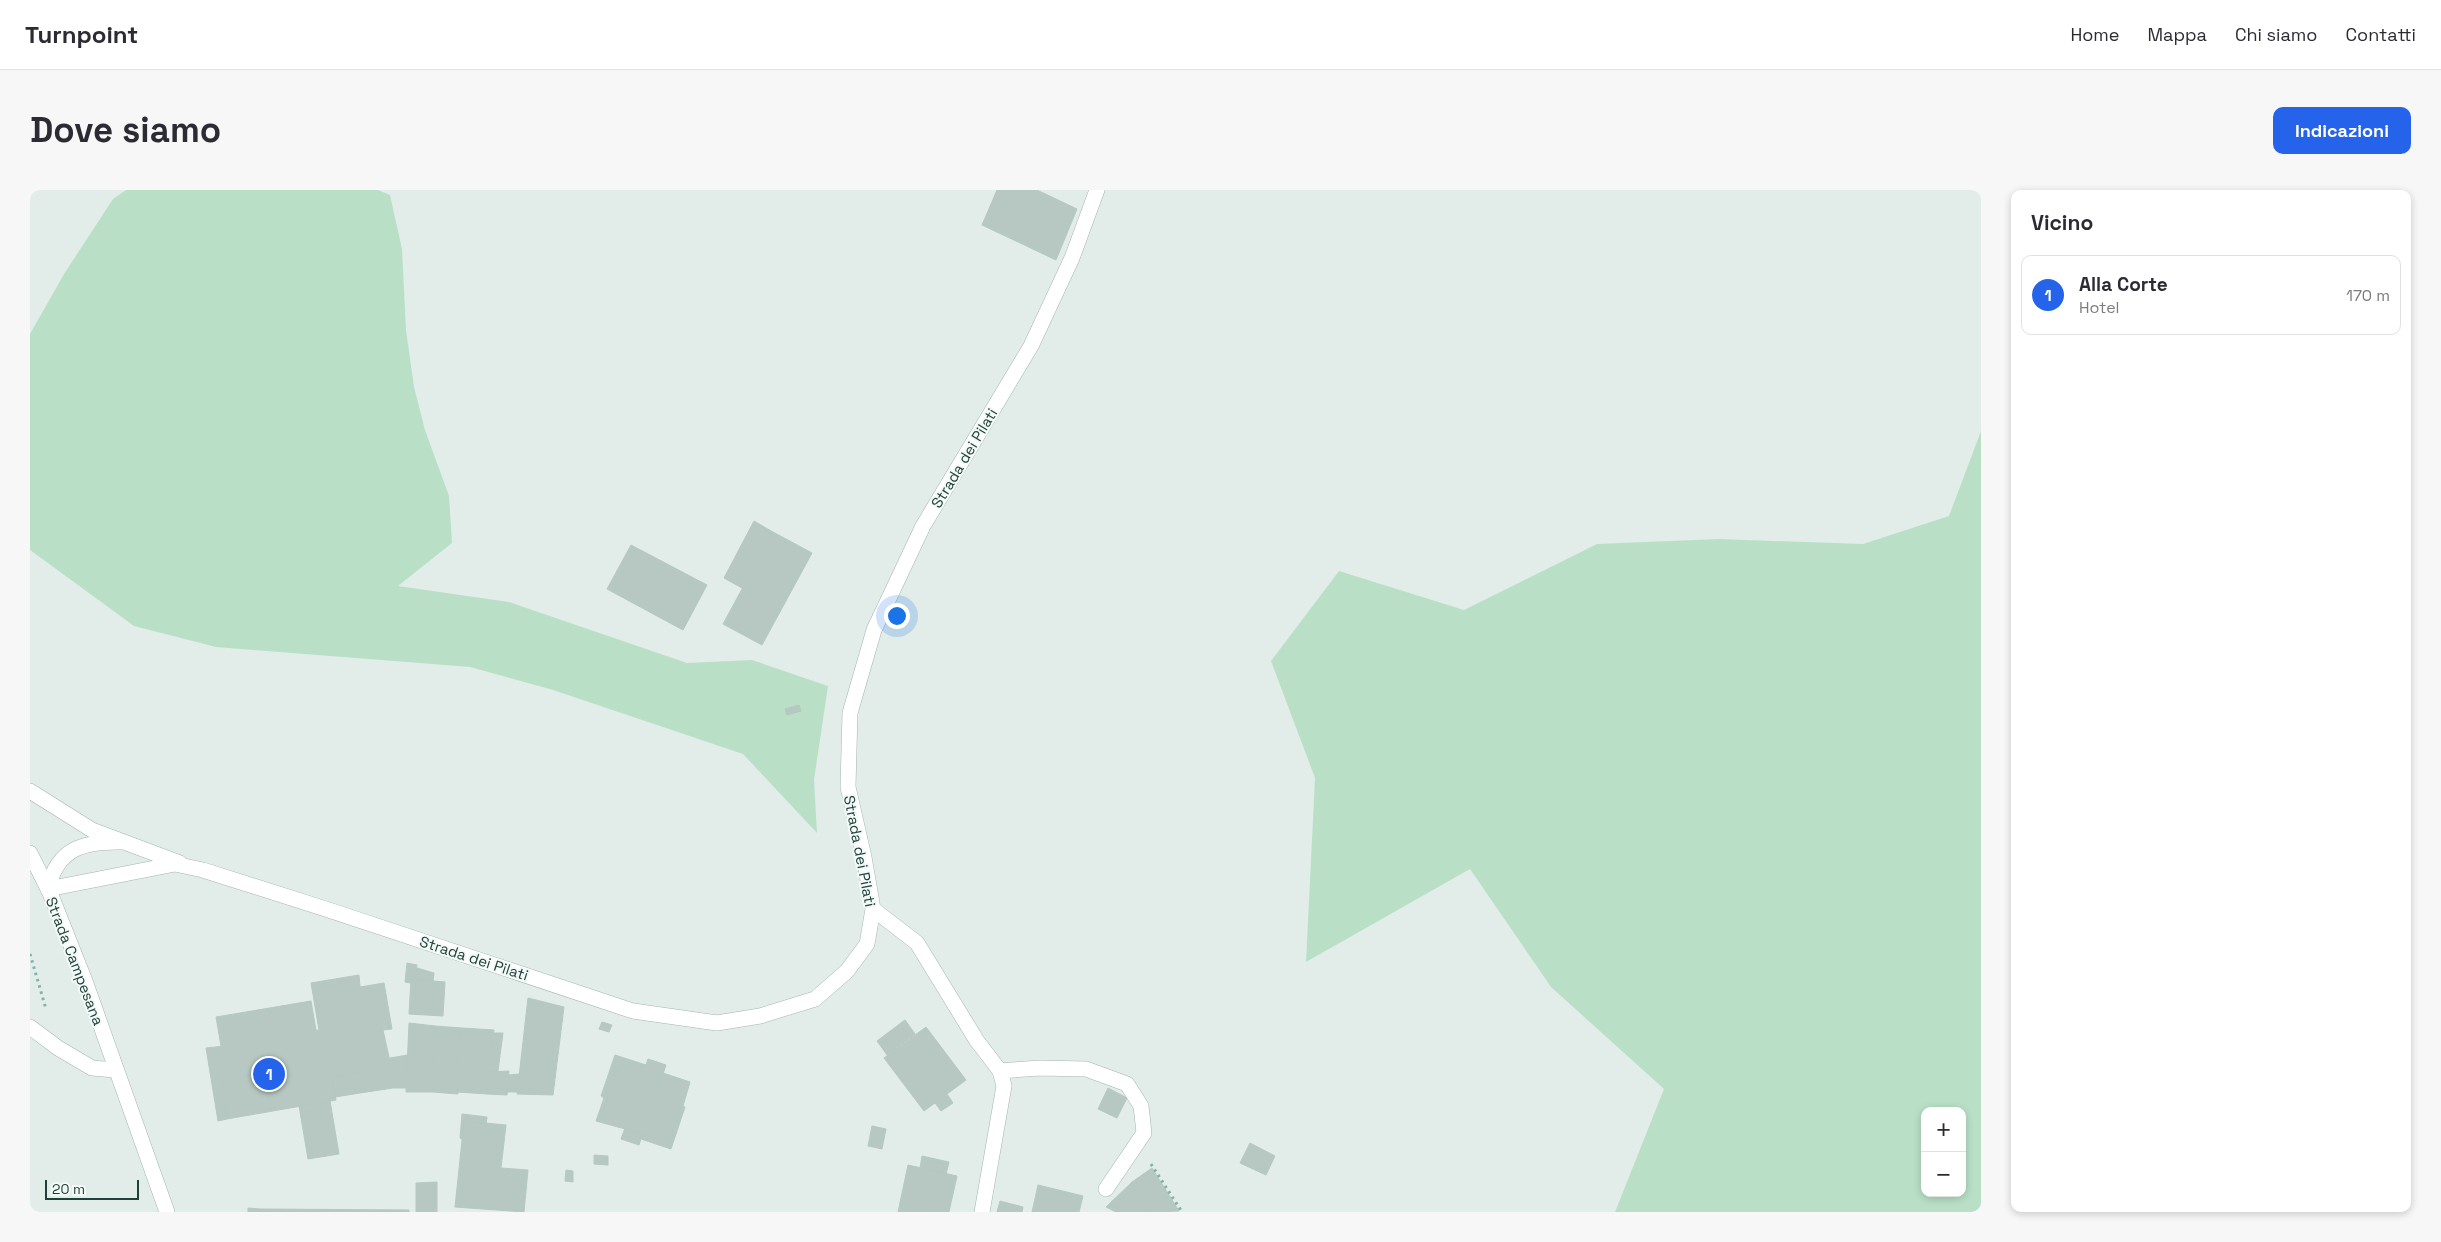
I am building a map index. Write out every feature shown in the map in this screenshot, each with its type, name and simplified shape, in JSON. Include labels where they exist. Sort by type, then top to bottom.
[{"type":"street","name":"Strada dei Pilati","points":[[30,791],[92,830],[122,842],[633,1011],[717,1023],[760,1016],[815,999],[847,971],[867,944],[873,909],[864,857],[848,787],[850,713],[874,630],[923,526],[1031,346],[1072,258],[1097,190]]},
{"type":"street","name":"Strada dei Pilati","points":[[48,889],[58,862],[67,854],[95,843],[122,842]]},
{"type":"street","name":"Strada Campesana","points":[[30,853],[48,889],[85,981],[115,1070],[167,1212]]},
{"type":"street","name":"Strada dei Pilati","points":[[48,889],[175,864],[203,870]]},
{"type":"street","points":[[873,909],[917,943],[976,1041],[1000,1071],[1004,1086],[982,1212]]},
{"type":"street","points":[[30,1027],[58,1048],[92,1068],[115,1070]]},
{"type":"street","points":[[1000,1071],[1039,1068],[1086,1069],[1127,1084],[1141,1106],[1144,1133],[1106,1189]]},
{"type":"path","points":[[30,954],[47,1011]]},
{"type":"path","points":[[1138,1144],[1182,1212]]},
{"type":"green space","points":[[126,190],[378,190],[390,195],[402,249],[406,330],[414,387],[425,430],[449,496],[452,543],[398,586],[509,602],[687,663],[752,660],[828,686],[814,780],[817,833],[743,754],[553,690],[470,667],[216,647],[134,626],[30,550],[30,334],[64,274],[113,199]]},
{"type":"green space","points":[[1981,431],[1981,1212],[1615,1212],[1664,1089],[1551,987],[1470,869],[1306,962],[1315,778],[1271,661],[1339,571],[1464,610],[1597,544],[1718,539],[1863,544],[1949,516]]},
{"type":"building","points":[[997,190],[1037,190],[1077,209],[1056,260],[982,225]]},
{"type":"building","points":[[754,521],[773,532],[742,588],[724,578]]},
{"type":"building","points":[[773,532],[812,553],[762,645],[723,624]]},
{"type":"building","points":[[631,545],[707,585],[683,630],[607,589]]},
{"type":"building","points":[[799,705],[801,711],[787,715],[785,709]]},
{"type":"building","points":[[407,963],[417,965],[415,980],[411,979],[411,983],[405,982]]},
{"type":"building","points":[[417,968],[434,973],[433,981],[415,980]]},
{"type":"building","points":[[359,975],[360,987],[384,983],[392,1029],[383,1030],[391,1066],[332,1077],[336,1100],[227,1119],[216,1047],[319,1030],[311,983]]},
{"type":"building","points":[[411,979],[445,982],[443,1016],[409,1014]]},
{"type":"building","points":[[528,998],[564,1007],[553,1095],[517,1094]]},
{"type":"building","points":[[311,1001],[316,1030],[221,1046],[216,1017]]},
{"type":"building","points":[[905,1020],[915,1034],[887,1055],[877,1041]]},
{"type":"building","points":[[602,1022],[612,1025],[609,1032],[599,1029]]},
{"type":"building","points":[[409,1023],[435,1026],[433,1092],[406,1092]]},
{"type":"building","points":[[435,1026],[462,1028],[457,1056],[458,1094],[433,1092]]},
{"type":"building","points":[[926,1027],[966,1080],[924,1111],[884,1058]]},
{"type":"building","points":[[462,1028],[494,1030],[487,1072],[487,1094],[458,1092],[457,1056]]},
{"type":"building","points":[[493,1033],[503,1033],[498,1071],[487,1072]]},
{"type":"building","points":[[216,1047],[227,1119],[218,1121],[206,1048]]},
{"type":"building","points":[[408,1055],[406,1088],[393,1088],[389,1067],[391,1066],[390,1058]]},
{"type":"building","points":[[615,1055],[646,1065],[648,1059],[666,1065],[662,1077],[620,1064],[608,1098],[604,1098],[601,1096]]},
{"type":"building","points":[[620,1064],[662,1077],[663,1073],[690,1082],[669,1141],[596,1121],[604,1098],[608,1098]]},
{"type":"building","points":[[389,1067],[393,1088],[360,1093],[357,1072]]},
{"type":"building","points":[[509,1071],[507,1095],[487,1094],[487,1072]]},
{"type":"building","points":[[357,1072],[360,1093],[335,1097],[332,1077]]},
{"type":"building","points":[[519,1074],[517,1092],[507,1092],[509,1075]]},
{"type":"building","points":[[1108,1088],[1127,1098],[1117,1118],[1098,1109]]},
{"type":"building","points":[[947,1094],[953,1103],[941,1111],[935,1103]]},
{"type":"building","points":[[330,1101],[339,1154],[308,1159],[299,1106]]},
{"type":"building","points":[[680,1106],[685,1107],[671,1149],[641,1139],[639,1145],[621,1139],[625,1128],[669,1141]]},
{"type":"building","points":[[462,1114],[487,1117],[486,1124],[464,1121],[462,1139],[460,1138]]},
{"type":"building","points":[[464,1121],[506,1125],[501,1168],[528,1170],[524,1212],[455,1207]]},
{"type":"building","points":[[872,1126],[886,1129],[882,1149],[868,1146]]},
{"type":"building","points":[[1250,1143],[1275,1156],[1266,1175],[1240,1163]]},
{"type":"building","points":[[594,1155],[608,1156],[608,1165],[594,1164]]},
{"type":"building","points":[[922,1156],[949,1162],[946,1174],[920,1168]]},
{"type":"building","points":[[908,1165],[957,1176],[949,1212],[898,1212]]},
{"type":"building","points":[[1152,1168],[1179,1211],[1152,1212],[1132,1182]]},
{"type":"building","points":[[566,1170],[573,1171],[573,1182],[565,1181]]},
{"type":"building","points":[[437,1182],[437,1212],[416,1212],[416,1183]]},
{"type":"building","points":[[1132,1182],[1152,1212],[1116,1212],[1106,1207]]},
{"type":"building","points":[[1038,1185],[1083,1196],[1079,1212],[1032,1212]]},
{"type":"building","points":[[1000,1201],[1023,1207],[1022,1212],[997,1212]]},
{"type":"building","points":[[248,1208],[409,1210],[409,1212],[248,1212]]},
{"type":"place","name":"Alla Corte","points":[[269,1074]]}]
